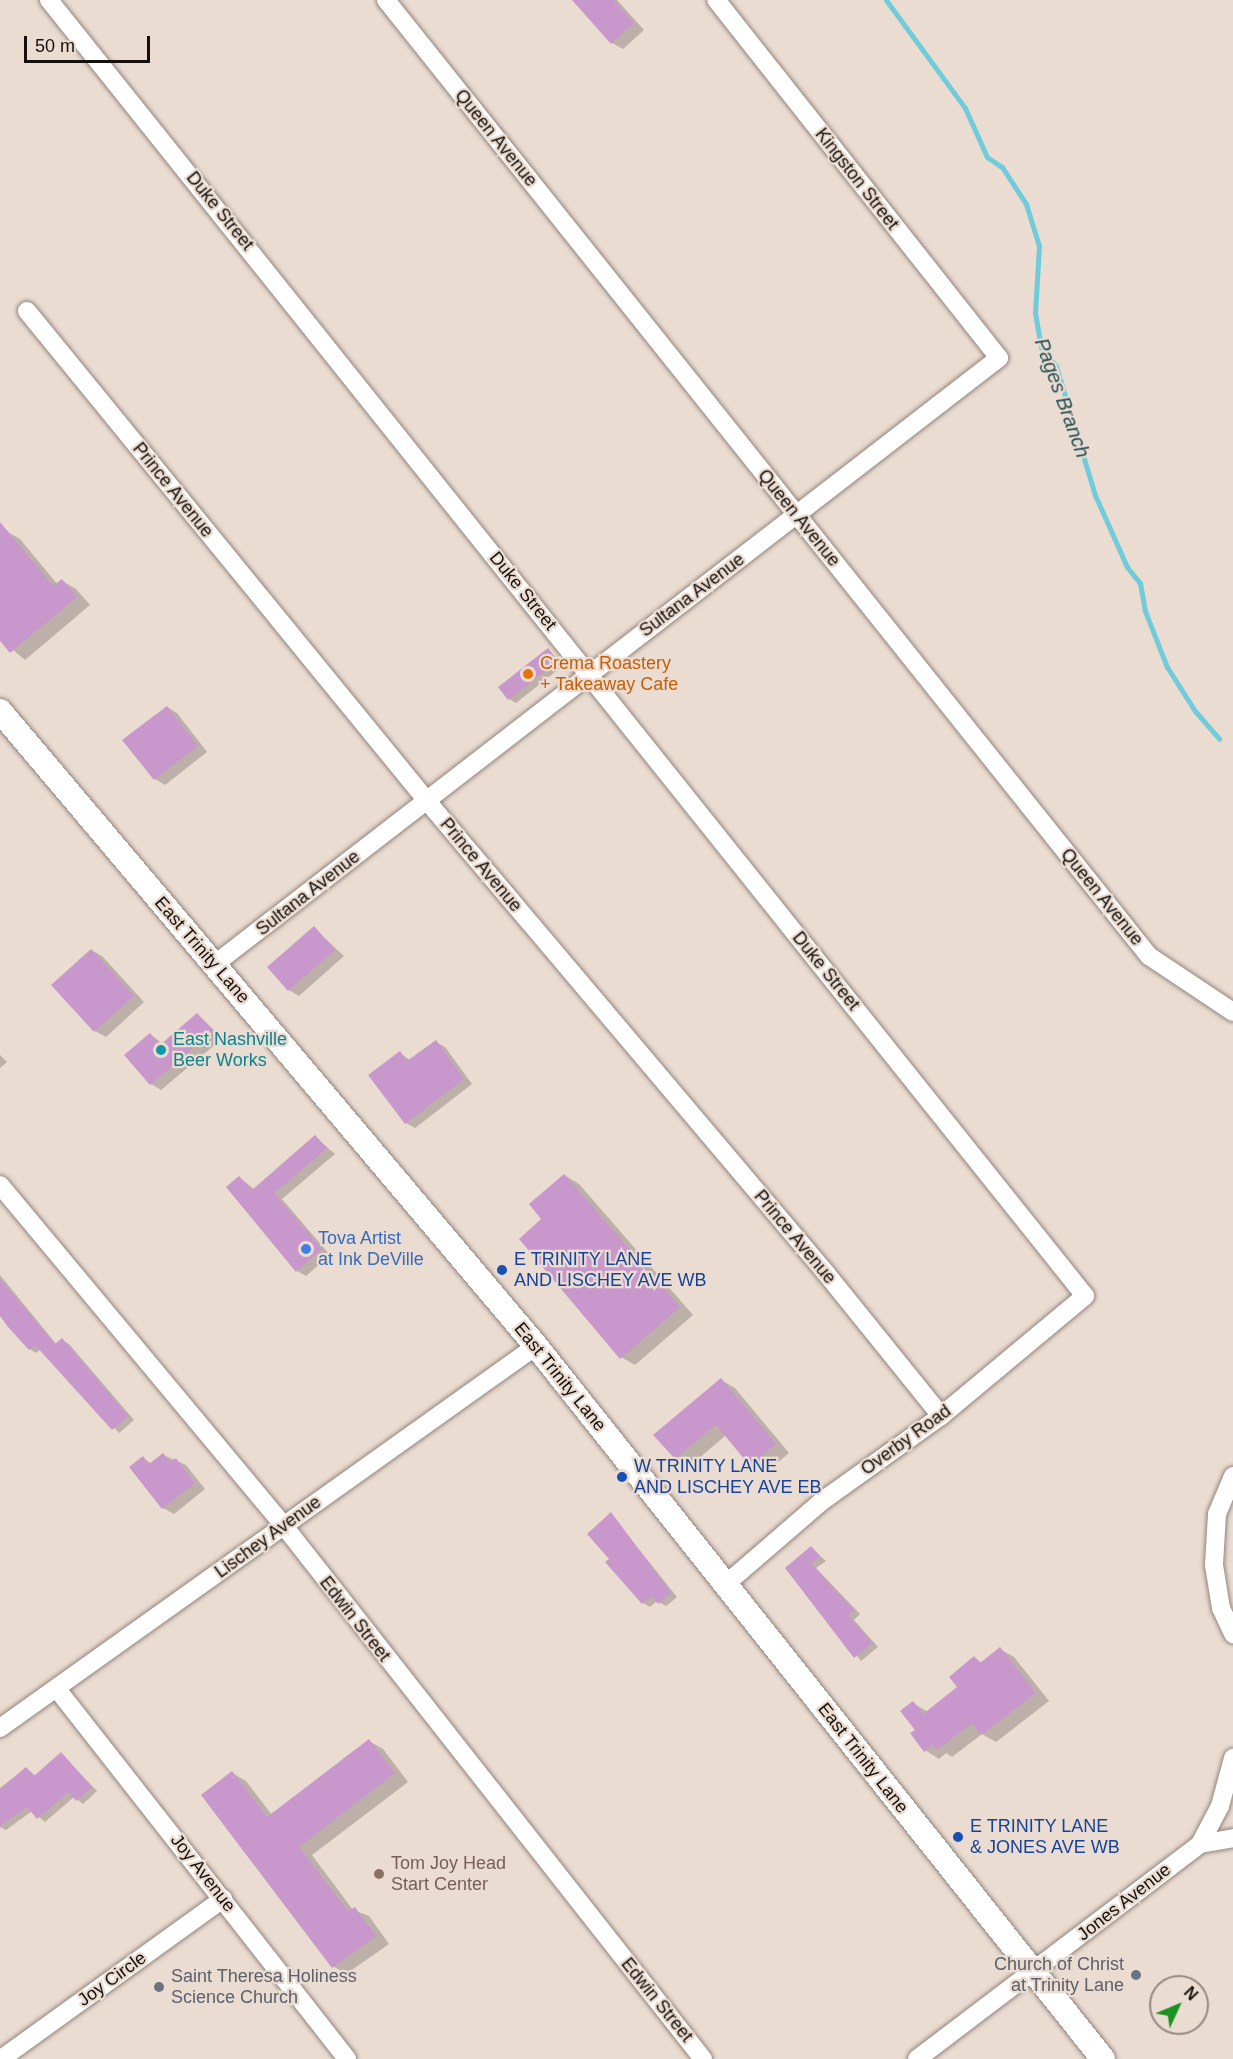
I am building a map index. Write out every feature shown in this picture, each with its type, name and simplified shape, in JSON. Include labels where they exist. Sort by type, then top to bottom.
[{"type":"main road","name":"East Trinity Lane","points":[[0,711],[536,1346],[1103,2059]]},
{"type":"street","name":"Duke Street","points":[[49,0],[1085,1296]]},
{"type":"street","name":"Queen Avenue","points":[[386,0],[1149,956],[1233,1012]]},
{"type":"street","name":"Kingston Street","points":[[716,0],[999,358]]},
{"type":"street","name":"Prince Avenue","points":[[27,311],[427,801],[825,1272],[941,1416]]},
{"type":"street","name":"Sultana Avenue","points":[[215,964],[427,801],[588,673],[797,516],[999,358]]},
{"type":"street","name":"Edwin Street","points":[[0,1185],[284,1526],[703,2059]]},
{"type":"street","name":"Overby Road","points":[[726,1584],[821,1502],[941,1416],[1085,1296]]},
{"type":"street","name":"Lischey Avenue","points":[[0,1728],[536,1346]]},
{"type":"street","points":[[1233,1476],[1217,1514],[1214,1565],[1221,1608],[1233,1634]]},
{"type":"street","name":"Joy Avenue","points":[[57,1689],[347,2059]]},
{"type":"street","name":"Jones Avenue","points":[[917,2059],[1200,1844],[1220,1806],[1233,1766],[1233,1758]]},
{"type":"street","points":[[1200,1844],[1233,1838]]},
{"type":"street","name":"Joy Circle","points":[[1,2059],[223,1899]]},
{"type":"building","points":[[572,0],[613,0],[634,23],[611,44]]},
{"type":"building","points":[[0,522],[53,586],[62,579],[77,597],[10,653],[0,641]]},
{"type":"building","name":"Crema Roastery + Takeaway Cafe","points":[[548,648],[558,661],[508,700],[498,687]]},
{"type":"building","points":[[167,706],[198,746],[154,780],[122,740]]},
{"type":"building","points":[[314,926],[335,950],[288,991],[267,967]]},
{"type":"building","points":[[91,949],[134,996],[94,1032],[51,985]]},
{"type":"building","name":"East Nashville Beer Works","points":[[197,1013],[213,1031],[150,1085],[124,1055],[150,1033],[160,1045]]},
{"type":"building","points":[[436,1040],[464,1079],[405,1124],[368,1075],[400,1051],[407,1061]]},
{"type":"building","points":[[315,1135],[327,1148],[274,1193],[322,1249],[296,1272],[226,1187],[239,1176],[252,1190]]},
{"type":"building","points":[[564,1174],[680,1307],[620,1359],[519,1239],[541,1219],[529,1204]]},
{"type":"building","points":[[0,1279],[55,1344],[62,1338],[128,1416],[112,1430],[35,1345],[29,1350],[8,1327],[0,1316]]},
{"type":"building","points":[[721,1378],[776,1444],[750,1466],[716,1425],[675,1459],[653,1435]]},
{"type":"building","points":[[163,1453],[170,1462],[176,1458],[195,1483],[162,1509],[129,1467],[143,1456],[149,1464]]},
{"type":"building","points":[[611,1512],[671,1593],[658,1604],[652,1596],[642,1604],[605,1562],[609,1559],[587,1534]]},
{"type":"building","points":[[811,1546],[820,1556],[811,1564],[854,1610],[848,1615],[872,1643],[854,1658],[785,1568]]},
{"type":"building","points":[[1000,1647],[1036,1693],[981,1735],[972,1723],[937,1750],[933,1744],[924,1752],[910,1733],[915,1730],[900,1711],[913,1701],[923,1714],[957,1687],[949,1677],[974,1656],[980,1663]]},
{"type":"building","points":[[369,1739],[395,1773],[299,1847],[348,1911],[355,1907],[376,1936],[332,1968],[201,1795],[232,1771],[267,1817]]},
{"type":"building","points":[[61,1752],[92,1787],[76,1801],[68,1792],[37,1819],[27,1807],[0,1826],[0,1789],[26,1767],[34,1776]]},
{"type":"waterway","name":"Pages Branch","points":[[886,0],[965,108],[987,157],[1002,167],[1026,204],[1039,246],[1035,313],[1041,347],[1056,366],[1095,495],[1127,567],[1140,583],[1145,611],[1167,667],[1195,711],[1219,739]]},
{"type":"place","name":"Crema Roastery + Takeaway Cafe","points":[[528,674]]},
{"type":"place","name":"East Nashville Beer Works","points":[[161,1050]]},
{"type":"place","name":"Tova Artist at Ink DeVille","points":[[306,1249]]},
{"type":"place","name":"E TRINITY LANE AND LISCHEY AVE WB","points":[[502,1270]]},
{"type":"place","name":"W TRINITY LANE AND LISCHEY AVE EB","points":[[622,1477]]},
{"type":"place","name":"E TRINITY LANE & JONES AVE WB","points":[[958,1837]]},
{"type":"place","name":"Tom Joy Head Start Center","points":[[379,1874]]},
{"type":"place","name":"Church of Christ at Trinity Lane","points":[[1136,1975]]},
{"type":"place","name":"Saint Theresa Holiness Science Church","points":[[159,1987]]}]
